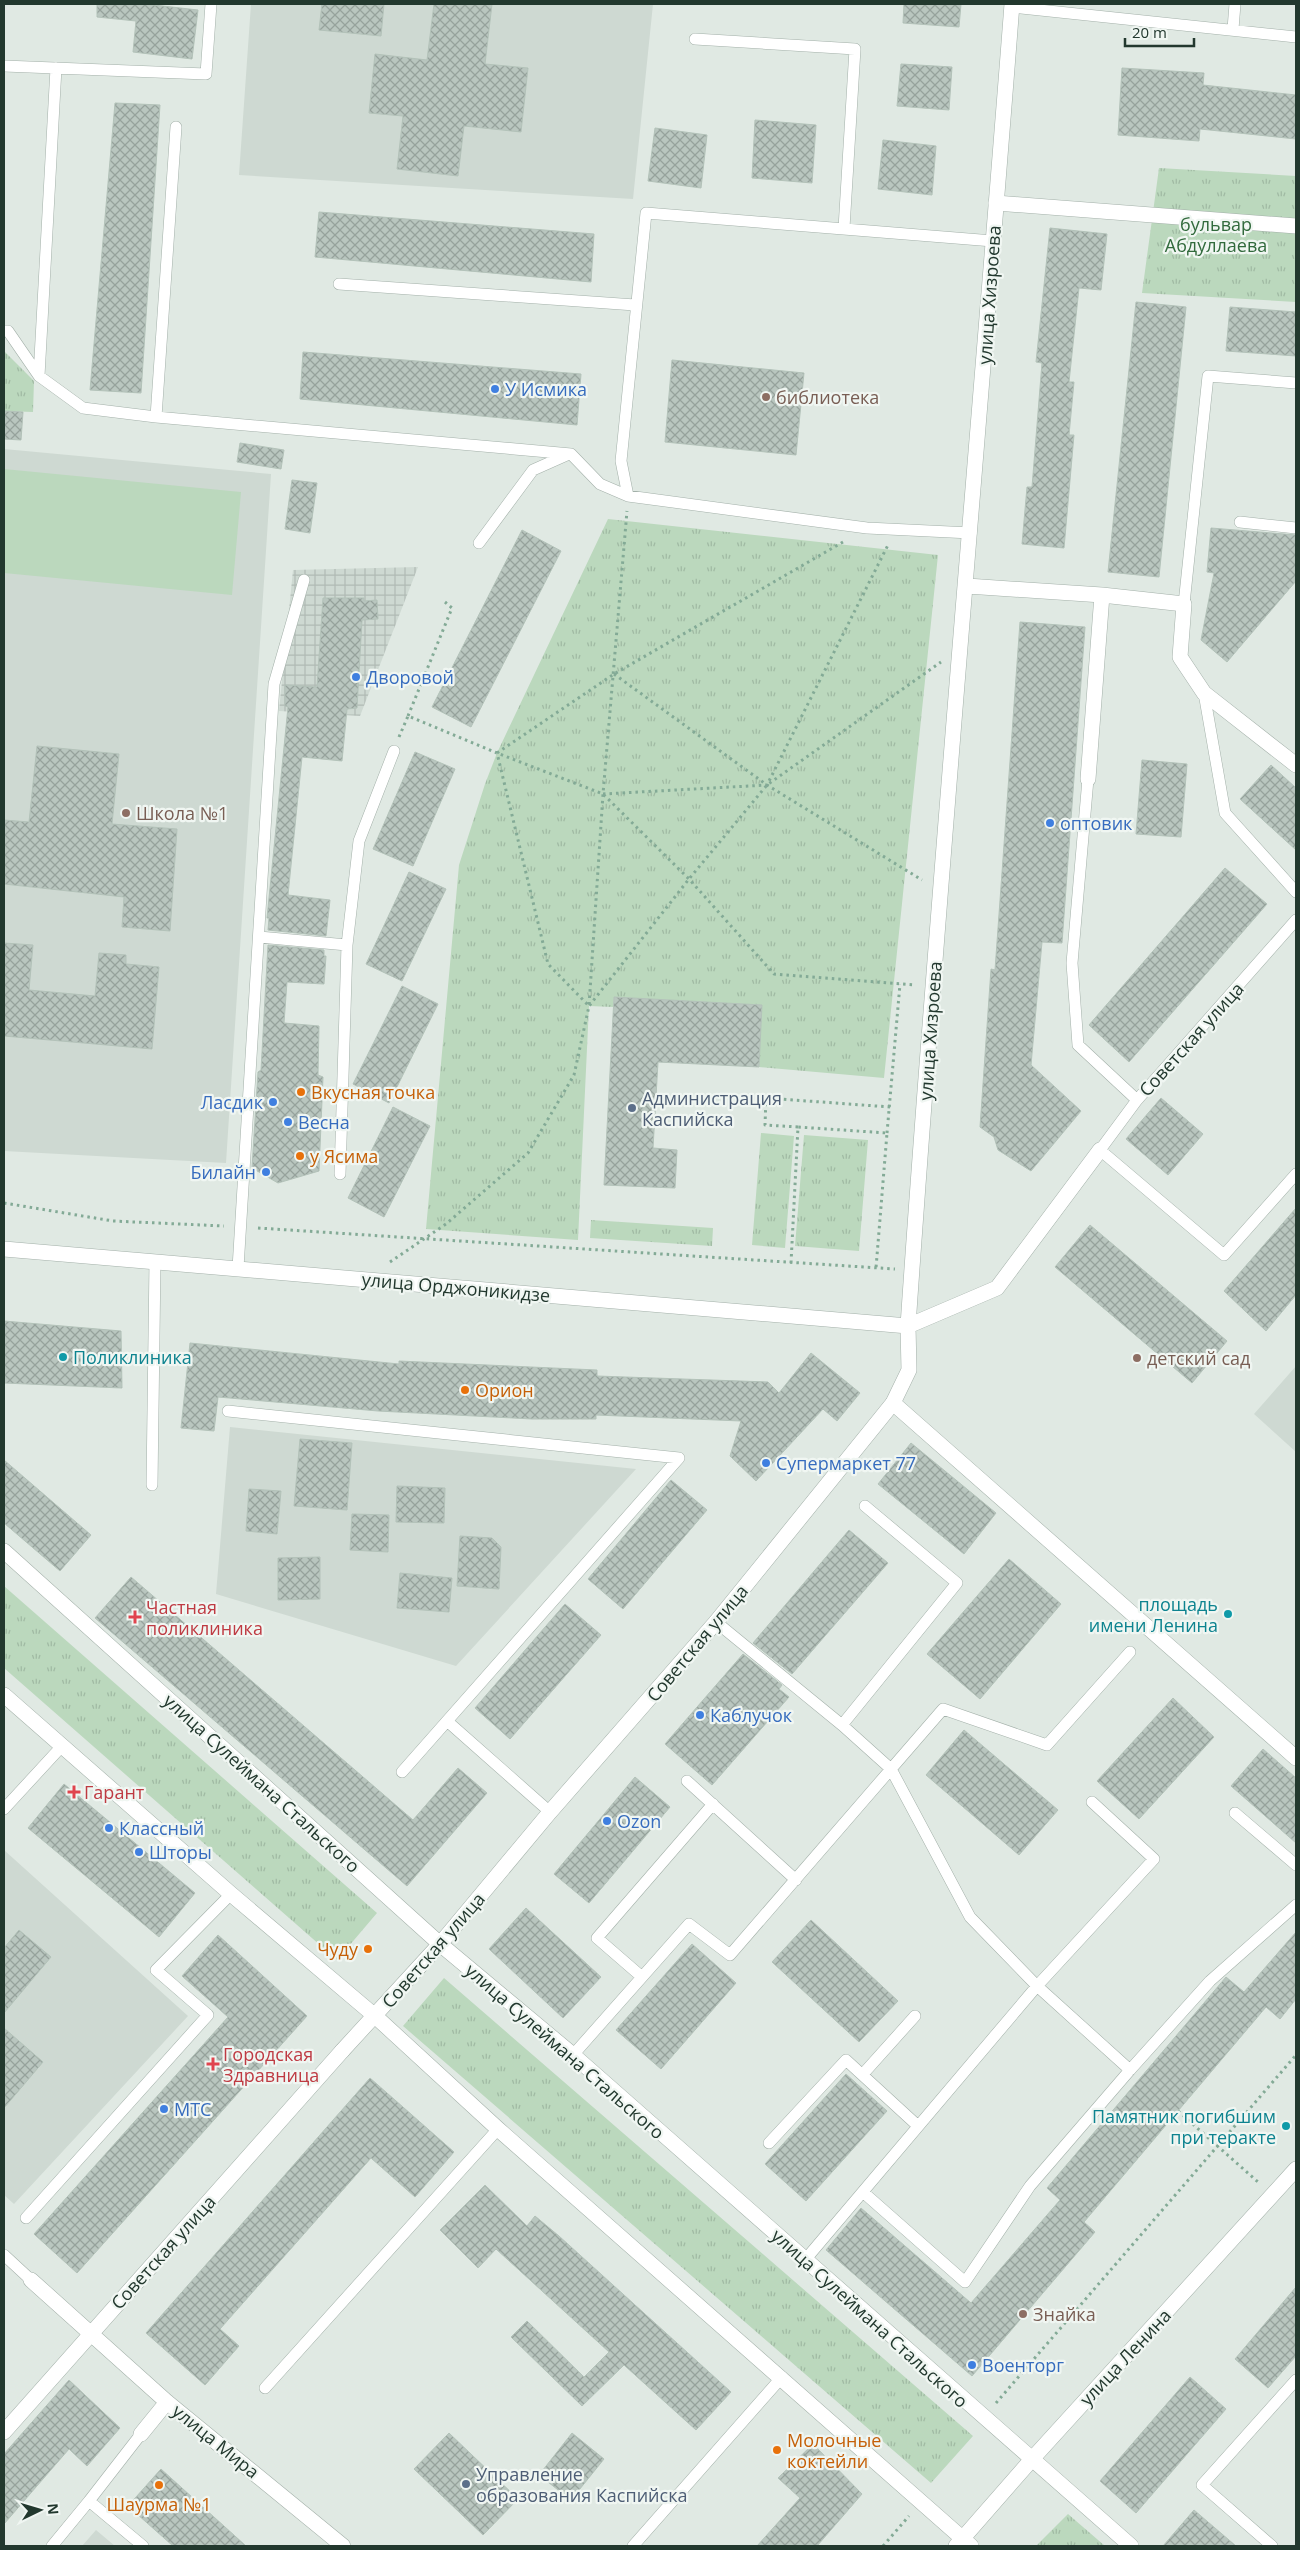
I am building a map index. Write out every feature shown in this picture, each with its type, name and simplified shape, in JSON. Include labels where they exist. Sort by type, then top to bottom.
[{"type":"street","name":"улица Хизроева","points":[[849,1457],[893,1403],[909,1370],[908,1326],[940,891],[962,647],[1012,5]]},
{"type":"street","points":[[996,203],[1296,226]]},
{"type":"street","points":[[966,586],[1102,595],[1184,604],[1180,656],[1204,692],[1296,765]]},
{"type":"street","points":[[1088,779],[1102,595]]},
{"type":"street","points":[[908,1326],[997,1288],[1100,1150]]},
{"type":"street","name":"улица Орджоникидзе","points":[[4,1249],[908,1326]]},
{"type":"street","points":[[893,1403],[1296,1758]]},
{"type":"street","name":"Советская улица","points":[[4,2432],[342,2050],[440,1944],[550,1812],[716,1622],[849,1457]]},
{"type":"street","name":"улица Сулеймана Стальского","points":[[4,1551],[440,1944],[572,2055],[1131,2546]]},
{"type":"street","points":[[4,1695],[231,1894],[375,2016],[498,2129],[782,2377],[921,2502],[963,2544]]},
{"type":"street","name":"улица Ленина","points":[[963,2544],[1033,2458],[1296,2169]]},
{"type":"street","name":"улица Мира","points":[[32,2280],[167,2402],[343,2546]]},
{"type":"street","points":[[141,2434],[167,2402]]},
{"type":"lane","points":[[4,66],[206,74],[211,4]]},
{"type":"lane","points":[[1233,29],[1235,4]]},
{"type":"lane","points":[[1012,5],[1296,37]]},
{"type":"lane","points":[[695,38],[855,49],[844,228]]},
{"type":"lane","points":[[39,376],[56,68]]},
{"type":"lane","points":[[156,417],[176,127]]},
{"type":"lane","points":[[628,496],[621,461],[635,305],[646,213],[993,241]]},
{"type":"lane","points":[[338,284],[635,305]]},
{"type":"lane","points":[[4,330],[8,331],[39,376],[83,408],[156,417],[571,454],[600,484],[628,496],[894,531],[971,533]]},
{"type":"lane","points":[[1184,604],[1208,376],[1296,383]]},
{"type":"lane","points":[[479,543],[533,470],[571,454]]},
{"type":"lane","points":[[1240,522],[1296,528]]},
{"type":"lane","points":[[238,1268],[274,684],[304,580]]},
{"type":"lane","points":[[1204,692],[1225,812],[1296,892]]},
{"type":"lane","points":[[340,1174],[347,945],[359,841],[394,751]]},
{"type":"lane","name":"Советская улица","points":[[1088,779],[1072,963],[1078,1045],[1137,1100],[1296,920]]},
{"type":"lane","points":[[259,937],[347,945]]},
{"type":"lane","points":[[1137,1100],[1100,1150],[1224,1255],[1296,1174]]},
{"type":"lane","points":[[152,1485],[155,1261]]},
{"type":"lane","points":[[228,1411],[679,1458],[402,1772]]},
{"type":"lane","points":[[842,1725],[957,1583],[865,1506]]},
{"type":"lane","points":[[716,1622],[842,1725],[891,1769],[970,1917],[1038,1986],[1130,2070]]},
{"type":"lane","points":[[572,2055],[689,1924],[730,1955],[943,1709],[1047,1745],[1130,1652]]},
{"type":"lane","points":[[447,1721],[550,1812]]},
{"type":"lane","points":[[4,1809],[62,1746]]},
{"type":"lane","points":[[688,1781],[796,1880]]},
{"type":"lane","points":[[805,2260],[864,2193],[918,2126],[1038,1986],[1154,1859],[1092,1802]]},
{"type":"lane","points":[[642,1978],[597,1938],[713,1804]]},
{"type":"lane","points":[[1234,1813],[1296,1865]]},
{"type":"lane","points":[[26,2218],[208,2016],[156,1970],[231,1894]]},
{"type":"lane","points":[[864,2193],[965,2282],[1030,2186],[1130,2070],[1210,1980],[1296,1905]]},
{"type":"lane","points":[[863,2074],[914,2016]]},
{"type":"lane","points":[[769,2144],[846,2060],[918,2126]]},
{"type":"lane","points":[[265,2388],[498,2129]]},
{"type":"lane","points":[[4,2255],[32,2280]]},
{"type":"lane","points":[[633,2546],[782,2377]]},
{"type":"lane","points":[[1272,2546],[1202,2485],[1296,2380]]},
{"type":"lane","points":[[52,2546],[141,2434]]},
{"type":"lane","points":[[89,2501],[143,2546]]},
{"type":"path","points":[[364,1279],[425,1240],[528,1153],[574,1075],[589,1006],[603,794],[628,496]]},
{"type":"path","points":[[497,753],[614,674],[867,528]]},
{"type":"path","points":[[589,1006],[689,879],[767,786],[894,531]]},
{"type":"path","points":[[394,751],[452,608],[445,602]]},
{"type":"path","points":[[603,794],[767,786],[962,647]]},
{"type":"path","points":[[614,674],[767,786],[940,891]]},
{"type":"path","points":[[408,716],[603,794],[689,879],[774,974],[933,986]]},
{"type":"path","points":[[497,753],[548,964],[589,1006]]},
{"type":"path","points":[[876,1268],[900,984]]},
{"type":"path","points":[[887,1133],[765,1125],[766,1098],[890,1107]]},
{"type":"path","points":[[791,1263],[798,1127]]},
{"type":"path","points":[[4,1203],[113,1221],[242,1227],[912,1270]]},
{"type":"path","points":[[983,2418],[1296,2055]]},
{"type":"path","points":[[1178,2111],[1273,2196]]},
{"type":"path","points":[[883,2546],[921,2502]]},
{"type":"shaded area","points":[[251,4],[653,4],[633,199],[239,175]]},
{"type":"shaded area","name":"Школа №1","points":[[4,449],[271,474],[226,1163],[4,1151]]},
{"type":"shaded area","points":[[418,567],[360,716],[279,711],[293,570]]},
{"type":"shaded area","points":[[1296,1366],[1296,1452],[1254,1414]]},
{"type":"shaded area","points":[[230,1427],[636,1469],[456,1666],[216,1594]]},
{"type":"shaded area","points":[[4,1850],[188,2016],[14,2204],[4,2195]]},
{"type":"shaded area","points":[[96,2530],[115,2546],[82,2546]]},
{"type":"green space","name":"бульвар Абдуллаева","points":[[1159,168],[1296,176],[1296,302],[1142,293]]},
{"type":"green space","points":[[4,351],[34,381],[33,412],[4,411]]},
{"type":"green space","points":[[4,469],[241,492],[232,595],[4,573]]},
{"type":"green space","points":[[608,519],[938,555],[884,1078],[759,1067],[762,1005],[614,997],[613,1007],[589,1006],[578,1240],[426,1229],[459,865],[497,753]]},
{"type":"green space","points":[[761,1133],[794,1136],[785,1248],[752,1245]]},
{"type":"green space","points":[[804,1135],[868,1140],[859,1251],[795,1246]]},
{"type":"green space","points":[[591,1220],[713,1228],[712,1246],[590,1238]]},
{"type":"green space","points":[[4,1586],[377,1913],[337,1960],[4,1668]]},
{"type":"green space","points":[[444,1978],[973,2436],[931,2483],[403,2026]]},
{"type":"green space","points":[[1068,2514],[1105,2546],[1036,2546]]},
{"type":"building","points":[[97,4],[145,4],[198,10],[192,59],[133,52],[136,21],[97,17]]},
{"type":"building","points":[[322,4],[384,4],[381,36],[319,30]]},
{"type":"building","points":[[434,4],[492,4],[485,64],[528,68],[521,132],[464,126],[458,176],[397,169],[403,116],[369,113],[375,54],[427,60]]},
{"type":"building","points":[[904,4],[961,4],[959,27],[903,23]]},
{"type":"building","points":[[901,64],[952,67],[949,110],[897,106]]},
{"type":"building","points":[[1122,68],[1204,73],[1203,85],[1296,95],[1296,139],[1200,129],[1199,141],[1118,135]]},
{"type":"building","points":[[115,103],[160,105],[141,393],[90,390]]},
{"type":"building","points":[[755,120],[816,125],[812,183],[752,178]]},
{"type":"building","points":[[655,128],[707,135],[701,188],[648,181]]},
{"type":"building","points":[[883,140],[936,146],[932,195],[878,189]]},
{"type":"building","points":[[319,212],[594,234],[591,282],[315,257]]},
{"type":"building","points":[[1050,228],[1107,234],[1101,290],[1079,288],[1069,382],[1074,382],[1069,435],[1074,435],[1064,548],[1022,544],[1027,487],[1032,487],[1042,363],[1036,362]]},
{"type":"building","points":[[1136,302],[1186,307],[1159,577],[1108,572]]},
{"type":"building","points":[[1230,307],[1296,312],[1296,356],[1226,351]]},
{"type":"building","points":[[303,352],[581,374],[577,425],[300,399]]},
{"type":"building","points":[[672,360],[804,373],[796,455],[665,442]]},
{"type":"building","points":[[4,411],[23,412],[21,440],[4,439]]},
{"type":"building","points":[[240,443],[284,450],[281,469],[237,462]]},
{"type":"building","points":[[292,480],[317,483],[310,533],[285,529]]},
{"type":"building","points":[[1211,528],[1296,535],[1296,581],[1227,662],[1201,640],[1214,573],[1207,572]]},
{"type":"building","points":[[522,530],[561,551],[471,727],[432,707]]},
{"type":"building","points":[[323,598],[364,598],[364,601],[377,600],[378,619],[362,620],[357,708],[347,709],[342,761],[302,757],[288,895],[330,900],[326,936],[268,930],[269,918],[267,918],[288,707],[285,706],[285,685],[317,687]]},
{"type":"building","points":[[1020,622],[1085,627],[1062,943],[1042,942],[1031,1065],[1081,1111],[1031,1171],[998,1150],[994,1137],[980,1127],[991,969],[995,970]]},
{"type":"building","points":[[37,746],[119,754],[112,824],[177,829],[170,931],[122,927],[124,897],[4,884],[4,820],[29,822]]},
{"type":"building","points":[[415,752],[455,769],[413,866],[373,849]]},
{"type":"building","points":[[1142,760],[1187,764],[1181,837],[1136,834]]},
{"type":"building","points":[[1271,765],[1296,788],[1296,850],[1240,799]]},
{"type":"building","points":[[1225,868],[1267,904],[1129,1062],[1089,1025]]},
{"type":"building","points":[[409,872],[446,889],[402,981],[366,964]]},
{"type":"building","points":[[4,943],[33,945],[29,990],[95,996],[99,953],[126,955],[126,964],[159,967],[152,1049],[4,1036]]},
{"type":"building","points":[[268,945],[324,950],[324,956],[326,956],[324,984],[287,982],[284,1023],[319,1026],[318,1075],[323,1077],[319,1171],[278,1183],[252,1168],[258,1072],[261,1070]]},
{"type":"building","points":[[402,986],[438,1004],[389,1103],[353,1084]]},
{"type":"building","name":"Администрация Каспийска","points":[[614,997],[762,1005],[759,1067],[658,1062],[653,1148],[677,1150],[675,1188],[604,1185]]},
{"type":"building","points":[[1161,1098],[1203,1134],[1168,1175],[1126,1139]]},
{"type":"building","points":[[393,1107],[430,1126],[384,1217],[348,1198]]},
{"type":"building","points":[[1296,1208],[1296,1295],[1266,1331],[1224,1291]]},
{"type":"building","points":[[1090,1225],[1227,1341],[1192,1383],[1055,1267]]},
{"type":"building","name":"Поликлиника","points":[[4,1321],[121,1331],[122,1388],[4,1383]]},
{"type":"building","points":[[190,1343],[399,1364],[399,1361],[597,1370],[597,1376],[768,1382],[779,1393],[811,1353],[860,1393],[837,1421],[823,1409],[756,1481],[730,1456],[741,1421],[596,1415],[596,1419],[532,1419],[378,1411],[218,1397],[214,1431],[181,1428]]},
{"type":"building","points":[[300,1439],[352,1443],[347,1510],[294,1506]]},
{"type":"building","points":[[911,1443],[996,1513],[964,1554],[878,1484]]},
{"type":"building","points":[[4,1460],[91,1535],[60,1571],[4,1523]]},
{"type":"building","points":[[671,1480],[707,1510],[623,1609],[588,1579]]},
{"type":"building","points":[[397,1486],[445,1488],[444,1523],[396,1522]]},
{"type":"building","points":[[249,1489],[281,1491],[277,1534],[246,1531]]},
{"type":"building","points":[[352,1514],[389,1515],[388,1552],[350,1550]]},
{"type":"building","points":[[849,1530],[888,1563],[792,1674],[753,1643]]},
{"type":"building","points":[[460,1536],[492,1538],[501,1547],[499,1589],[457,1586]]},
{"type":"building","points":[[320,1557],[320,1599],[278,1600],[278,1558]]},
{"type":"building","points":[[1009,1559],[1061,1604],[980,1699],[927,1654]]},
{"type":"building","points":[[400,1573],[452,1578],[449,1612],[397,1608]]},
{"type":"building","points":[[131,1577],[413,1820],[458,1768],[487,1793],[407,1886],[95,1618]]},
{"type":"building","points":[[565,1604],[601,1635],[510,1739],[475,1708]]},
{"type":"building","points":[[743,1654],[782,1685],[779,1689],[789,1697],[712,1785],[665,1744]]},
{"type":"building","points":[[1173,1698],[1214,1737],[1139,1819],[1097,1781]]},
{"type":"building","points":[[964,1730],[1058,1810],[1019,1855],[926,1775]]},
{"type":"building","points":[[1263,1749],[1296,1778],[1296,1843],[1231,1786]]},
{"type":"building","points":[[635,1777],[670,1807],[589,1903],[554,1874]]},
{"type":"building","points":[[64,1784],[195,1893],[159,1937],[28,1828]]},
{"type":"building","points":[[526,1908],[601,1977],[563,2018],[489,1949]]},
{"type":"building","points":[[811,1920],[898,2001],[859,2042],[772,1962]]},
{"type":"building","points":[[19,1930],[51,1957],[4,2013],[4,1948]]},
{"type":"building","points":[[1296,1932],[1296,1999],[1280,2019],[1266,2007],[1084,2222],[1095,2232],[972,2376],[826,2250],[861,2208],[971,2303],[1060,2200],[1047,2188],[1226,1977],[1244,1992]]},
{"type":"building","points":[[218,1935],[307,2016],[77,2273],[34,2234],[228,2017],[182,1976]]},
{"type":"building","points":[[692,1944],[736,1983],[661,2069],[616,2030]]},
{"type":"building","points":[[4,2028],[43,2062],[4,2108]]},
{"type":"building","points":[[846,2074],[887,2111],[806,2201],[765,2164]]},
{"type":"building","points":[[370,2078],[454,2152],[415,2197],[371,2158],[220,2329],[239,2346],[205,2385],[146,2333]]},
{"type":"building","points":[[485,2185],[527,2226],[535,2216],[559,2236],[731,2392],[696,2430],[624,2365],[582,2406],[511,2337],[527,2321],[584,2377],[609,2352],[496,2249],[478,2268],[440,2230]]},
{"type":"building","points":[[1296,2287],[1296,2356],[1268,2388],[1235,2359]]},
{"type":"building","points":[[1190,2377],[1226,2409],[1136,2513],[1100,2481]]},
{"type":"building","points":[[69,2380],[120,2428],[87,2466],[69,2449],[4,2524],[4,2454]]},
{"type":"building","name":"Управление образования Каспийска","points":[[449,2433],[518,2499],[483,2535],[414,2469]]},
{"type":"building","points":[[572,2433],[604,2459],[571,2500],[539,2475]]},
{"type":"building","points":[[813,2444],[862,2494],[817,2546],[757,2546],[800,2498],[778,2478]]},
{"type":"building","points":[[161,2469],[246,2546],[173,2546],[128,2506]]},
{"type":"building","points":[[1194,2510],[1236,2546],[1163,2546]]},
{"type":"place","name":"У Исмика","points":[[495,389]]},
{"type":"place","name":"библиотека","points":[[766,397]]},
{"type":"place","name":"Дворовой","points":[[356,677]]},
{"type":"place","name":"Школа №1","points":[[126,813]]},
{"type":"place","name":"оптовик","points":[[1050,823]]},
{"type":"place","name":"Вкусная точка","points":[[301,1092]]},
{"type":"place","name":"Ласдик","points":[[273,1102]]},
{"type":"place","name":"Администрация Каспийска","points":[[632,1108]]},
{"type":"place","name":"Весна","points":[[288,1122]]},
{"type":"place","name":"у Ясима","points":[[300,1156]]},
{"type":"place","name":"Билайн","points":[[266,1172]]},
{"type":"place","name":"Поликлиника","points":[[63,1357]]},
{"type":"place","name":"детский сад","points":[[1137,1358]]},
{"type":"place","name":"Орион","points":[[465,1390]]},
{"type":"place","name":"Супермаркет 77","points":[[766,1463]]},
{"type":"place","name":"площадь имени Ленина","points":[[1228,1614]]},
{"type":"place","name":"Частная поликлиника","points":[[135,1617]]},
{"type":"place","name":"Каблучок","points":[[700,1715]]},
{"type":"place","name":"Гарант","points":[[74,1792]]},
{"type":"place","name":"Ozon","points":[[607,1821]]},
{"type":"place","name":"Классный","points":[[109,1828]]},
{"type":"place","name":"Шторы","points":[[139,1852]]},
{"type":"place","name":"Чуду","points":[[368,1949]]},
{"type":"place","name":"Городская Здравница","points":[[213,2064]]},
{"type":"place","name":"МТС","points":[[164,2109]]},
{"type":"place","name":"Памятник погибшим при теракте","points":[[1286,2126]]},
{"type":"place","name":"Знайка","points":[[1023,2314]]},
{"type":"place","name":"Военторг","points":[[972,2365]]},
{"type":"place","name":"Молочные коктейли","points":[[777,2450]]},
{"type":"place","name":"Управление образования Каспийска","points":[[466,2484]]},
{"type":"place","name":"Шаурма №1","points":[[159,2485]]}]
